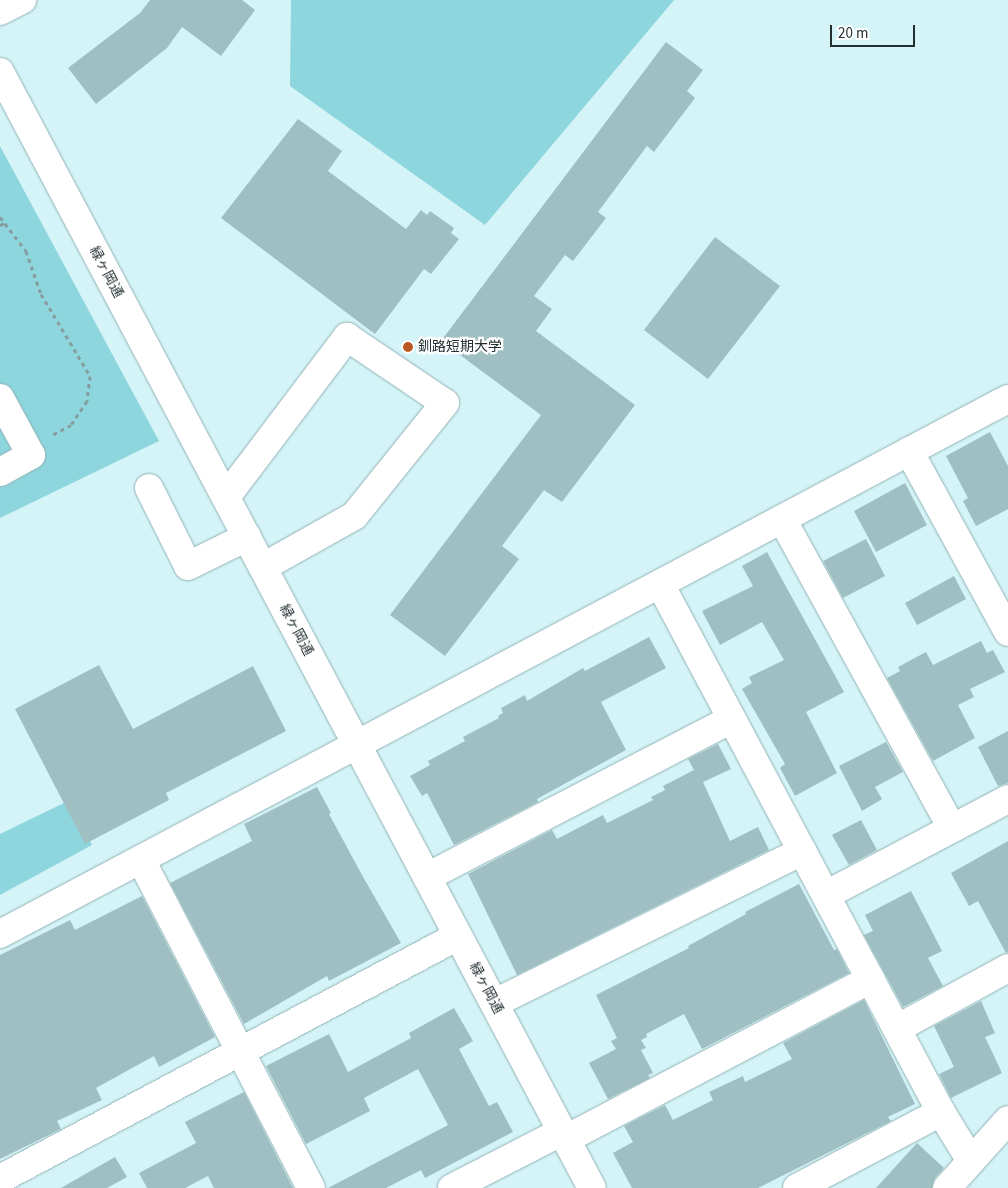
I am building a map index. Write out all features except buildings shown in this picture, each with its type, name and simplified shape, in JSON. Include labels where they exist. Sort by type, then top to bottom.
[{"type":"street","points":[[0,12],[22,0]]},
{"type":"street","name":"緑ヶ岡通","points":[[0,72],[592,1188]]},
{"type":"street","points":[[226,497],[347,337],[445,403],[354,516],[263,567]]},
{"type":"street","points":[[0,398],[31,455],[0,472]]},
{"type":"street","points":[[0,934],[1008,399]]},
{"type":"street","points":[[910,452],[1008,632]]},
{"type":"street","points":[[149,488],[188,566],[247,537]]},
{"type":"street","points":[[782,519],[951,827]]},
{"type":"street","points":[[660,584],[898,1028],[941,1112],[971,1161]]},
{"type":"street","points":[[427,877],[732,719]]},
{"type":"street","points":[[826,895],[951,827],[1008,799]]},
{"type":"street","points":[[495,1003],[803,851]]},
{"type":"street","points":[[141,860],[242,1051],[311,1188]]},
{"type":"street","points":[[0,1179],[458,936]]},
{"type":"street","points":[[898,1028],[1008,968]]},
{"type":"street","points":[[452,1188],[564,1136],[871,979]]},
{"type":"street","points":[[797,1188],[941,1112]]},
{"type":"street","points":[[947,1188],[1008,1120]]},
{"type":"path","points":[[0,217],[26,251],[41,294],[90,376],[87,401],[71,426],[27,448]]},
{"type":"path","points":[[0,225],[5,223]]},
{"type":"shaded area","points":[[291,0],[674,0],[485,225],[290,86]]},
{"type":"shaded area","points":[[0,146],[159,441],[0,518]]},
{"type":"shaded area","points":[[68,801],[92,845],[0,895],[0,834]]},
{"type":"place","name":"釧路短期大学","points":[[408,347]]}]
